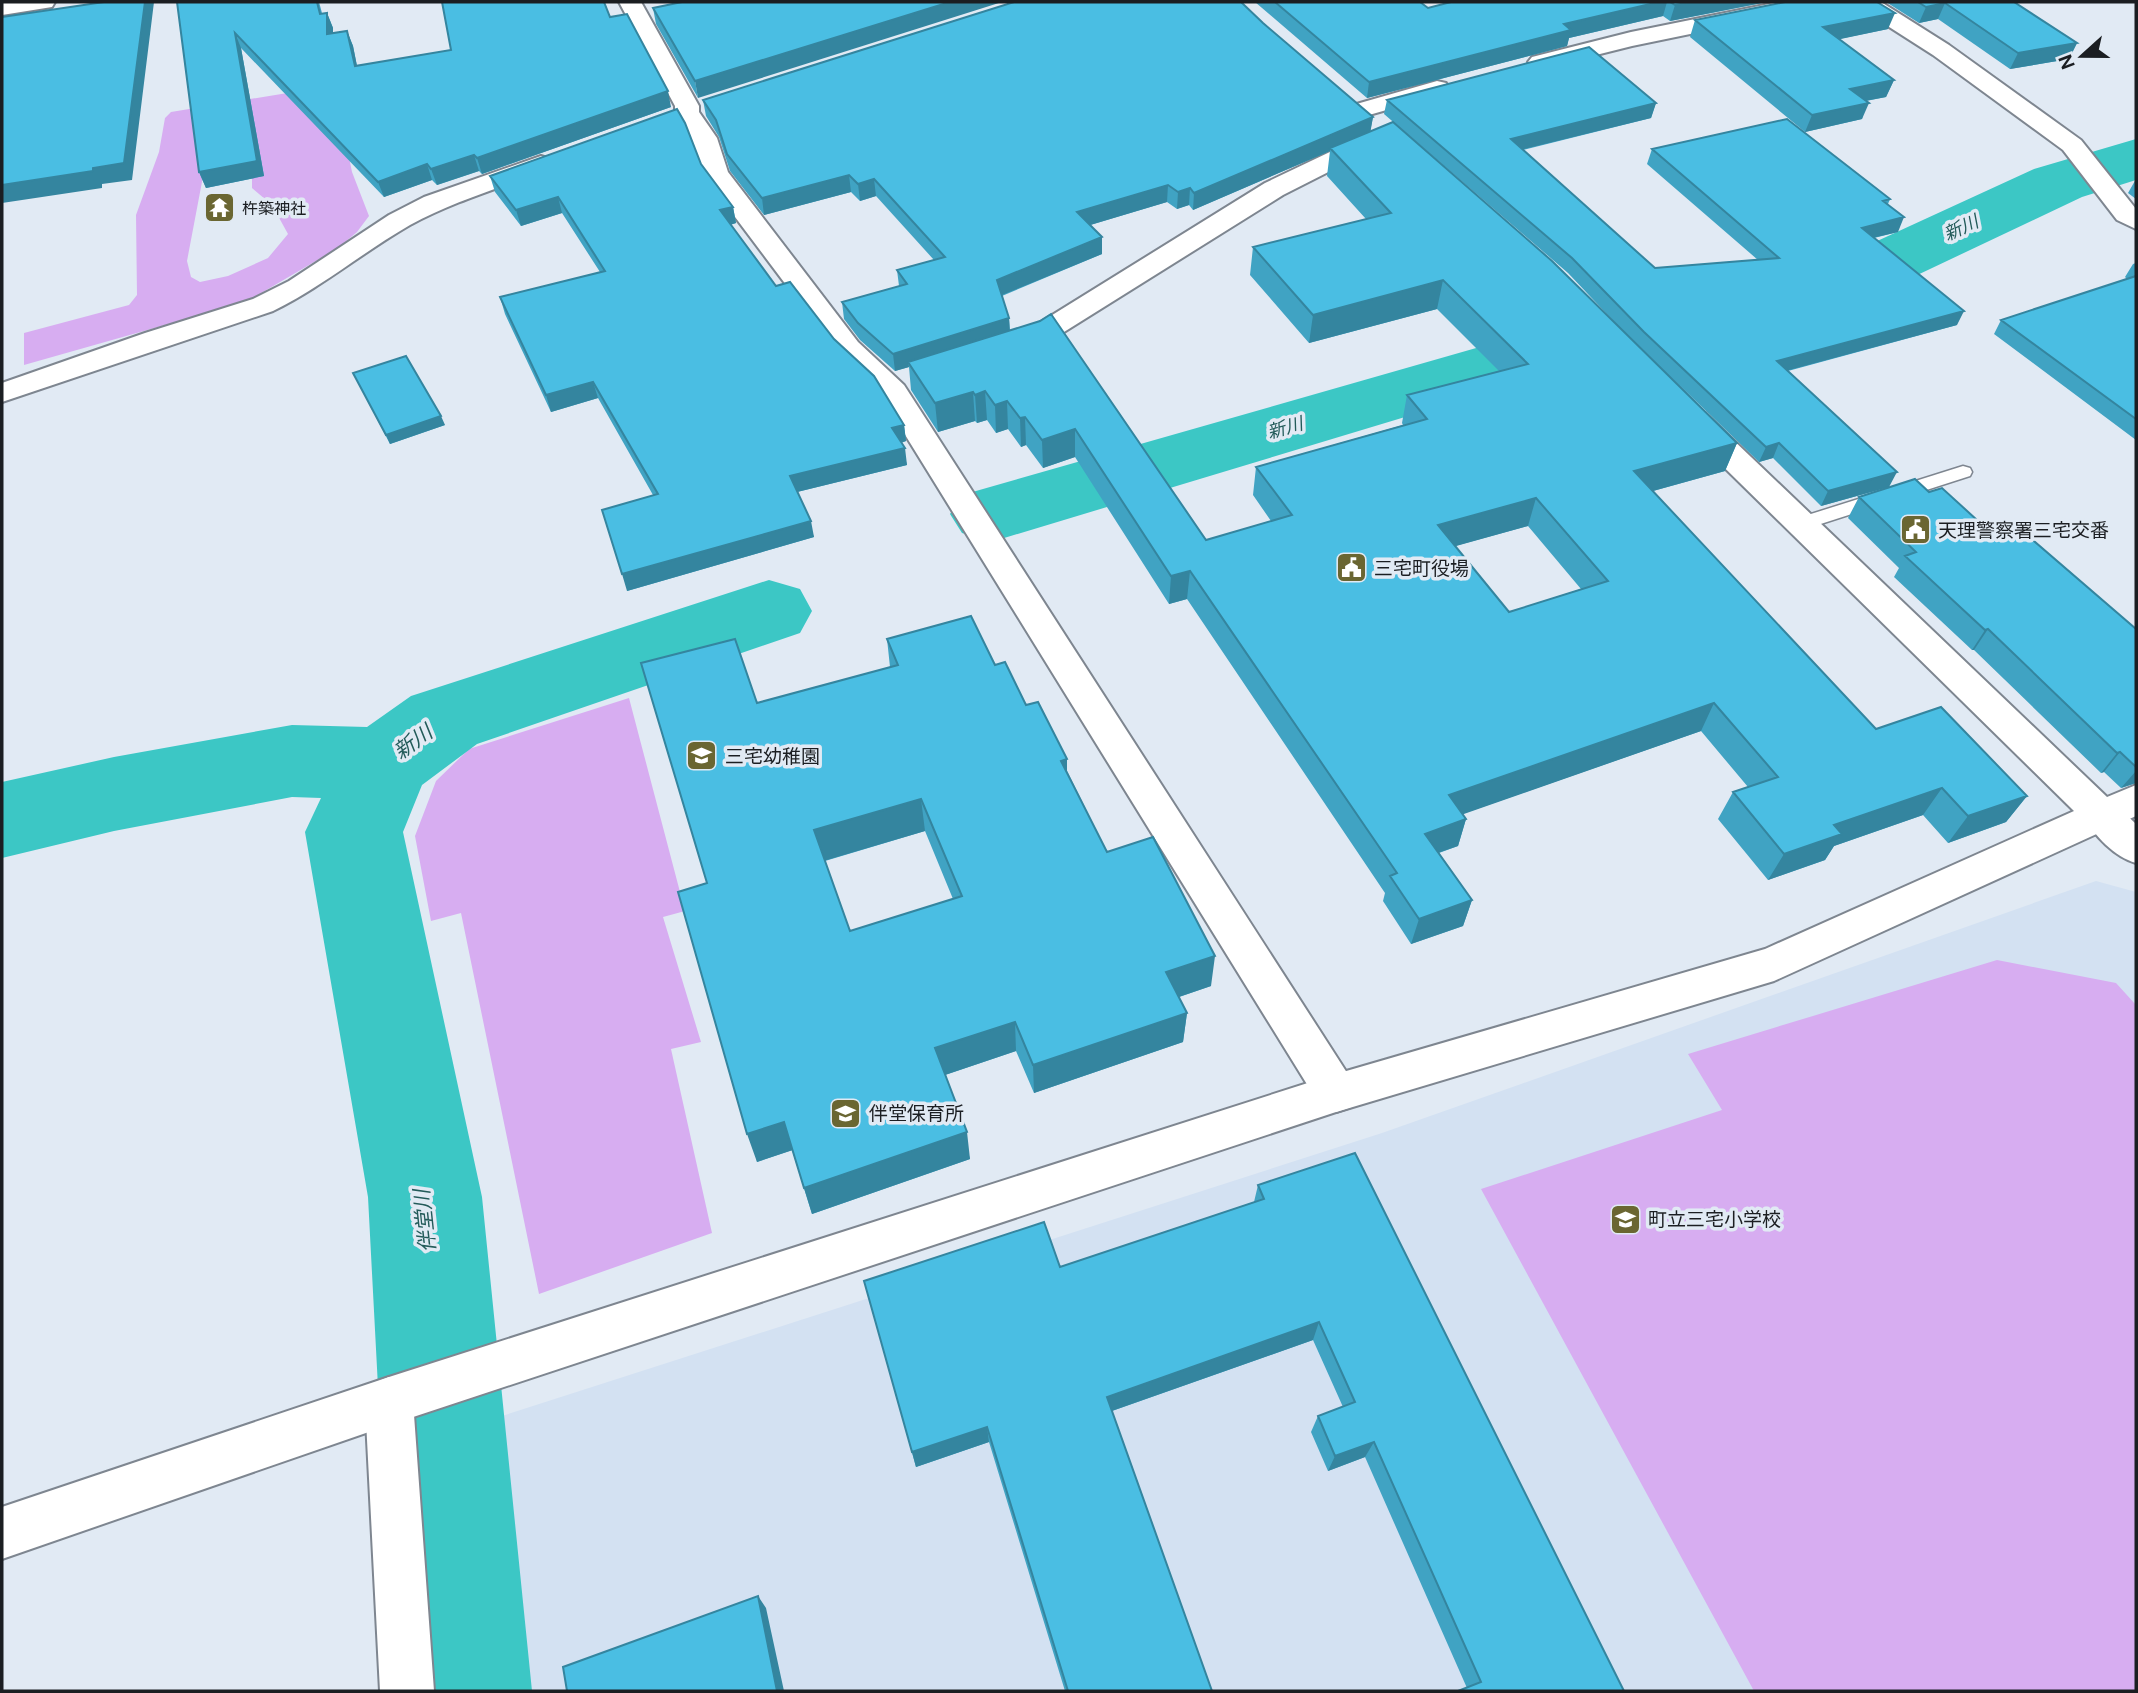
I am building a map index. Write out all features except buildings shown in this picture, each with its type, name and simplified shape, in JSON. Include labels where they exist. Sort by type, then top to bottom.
[{"type":"street","points":[[2,8],[44,2]]},
{"type":"street","points":[[630,2],[687,106],[674,117]]},
{"type":"street","points":[[1524,66],[1631,39],[1811,2]]},
{"type":"street","points":[[1866,2],[1941,50],[2072,145],[2126,214],[2136,221]]},
{"type":"street","points":[[1362,110],[1457,83]]},
{"type":"street","points":[[992,353],[1030,341],[1274,189],[1341,156],[1397,142],[1341,92]]},
{"type":"street","points":[[674,117],[714,104]]},
{"type":"street","points":[[674,117],[704,138],[715,173],[848,348],[902,381],[1336,1093]]},
{"type":"street","points":[[2,393],[155,339],[263,305],[299,287],[398,220],[433,203],[560,158]]},
{"type":"street","points":[[1676,402],[1802,524],[2119,808],[2136,848]]},
{"type":"street","points":[[2,1533],[407,1395],[1336,1093],[1774,964],[2119,808]]},
{"type":"street","points":[[407,1395],[407,1691]]},
{"type":"lane","points":[[1802,524],[1963,472]]},
{"type":"shaded area","points":[[324,87],[337,97],[352,172],[369,216],[357,232],[338,248],[246,302],[24,365],[24,333],[129,305],[137,295],[136,215],[159,152],[165,118],[171,112]],"holes":[[[252,158],[252,188],[272,205],[288,234],[268,258],[228,276],[200,282],[191,277],[187,261],[205,166]]]},
{"type":"shaded area","points":[[629,698],[685,911],[663,917],[701,1042],[671,1049],[712,1233],[539,1294],[461,913],[431,921],[415,836],[436,781],[469,749]]},
{"type":"shaded area","name":"町立三宅小学校","points":[[2096,881],[2136,892],[2136,1691],[529,1691],[499,1417],[1382,1133]]},
{"type":"shaded area","points":[[1997,960],[2116,983],[2136,1005],[2136,1691],[1754,1691],[1481,1189],[1722,1110],[1688,1054]]},
{"type":"waterway","name":"新川","points":[[1790,308],[2058,183],[2136,159]]},
{"type":"waterway","name":"新川","points":[[991,514],[1578,341]]},
{"type":"waterway","name":"新川","points":[[384,763],[444,720],[769,611]]},
{"type":"waterway","name":"新川","points":[[2,820],[114,794],[292,761],[384,763]]},
{"type":"waterway","name":"伴堂川","points":[[384,763],[354,832],[425,1197],[463,1691]]},
{"type":"place","name":"杵築神社","points":[[219,208]]},
{"type":"place","name":"天理警察署三宅交番","points":[[1915,530]]},
{"type":"place","name":"三宅町役場","points":[[1351,568]]},
{"type":"place","name":"三宅幼稚園","points":[[702,756]]},
{"type":"place","name":"伴堂保育所","points":[[846,1113]]},
{"type":"place","name":"町立三宅小学校","points":[[1625,1219]]}]
